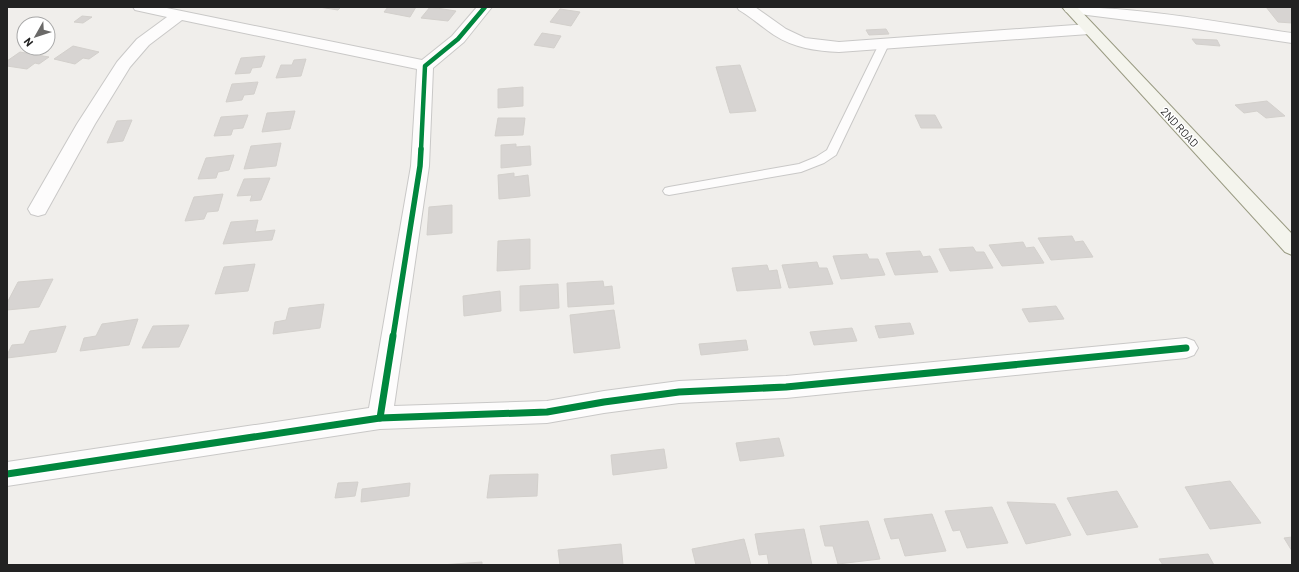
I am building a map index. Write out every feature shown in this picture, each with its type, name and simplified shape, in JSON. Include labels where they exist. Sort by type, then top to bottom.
[{"type":"street","points":[[140,7],[425,66]]},
{"type":"street","points":[[380,418],[420,166],[425,66],[458,38],[485,7]]},
{"type":"street","points":[[744,7],[759,16],[782,35],[798,42],[818,47],[839,47],[1088,29]]},
{"type":"street","points":[[1070,8],[1183,22],[1292,38]]},
{"type":"street","name":"2ND ROAD","points":[[1070,8],[1292,247]]},
{"type":"street","points":[[38,209],[86,124],[123,65],[143,42],[179,15]]},
{"type":"street","points":[[7,474],[380,418],[547,412],[604,402],[679,392],[786,387],[1186,348]]},
{"type":"lane","points":[[669,191],[801,168],[820,160],[832,152],[884,44]]},
{"type":"building","points":[[319,7],[341,7],[338,10]]},
{"type":"building","points":[[388,7],[416,7],[410,17],[384,12]]},
{"type":"building","points":[[430,7],[456,11],[448,21],[421,18]]},
{"type":"building","points":[[1266,7],[1292,7],[1292,23],[1278,22]]},
{"type":"building","points":[[560,9],[580,12],[571,26],[550,22]]},
{"type":"building","points":[[82,16],[92,17],[83,23],[74,22]]},
{"type":"building","points":[[886,29],[889,34],[869,35],[866,30]]},
{"type":"building","points":[[542,33],[561,36],[554,48],[534,45]]},
{"type":"building","points":[[1192,39],[1217,40],[1220,46],[1196,44]]},
{"type":"building","points":[[73,46],[99,52],[89,59],[83,58],[75,64],[54,59]]},
{"type":"building","points":[[16,55],[16,56],[49,57],[39,64],[35,63],[27,69],[7,66],[7,61]]},
{"type":"building","points":[[265,56],[261,67],[252,68],[250,73],[235,74],[241,58]]},
{"type":"building","points":[[306,59],[301,76],[276,78],[281,65],[292,65],[294,60]]},
{"type":"building","points":[[740,65],[756,111],[730,113],[716,67]]},
{"type":"building","points":[[258,82],[254,94],[244,95],[242,100],[226,102],[232,84]]},
{"type":"building","points":[[523,87],[523,106],[498,108],[498,89]]},
{"type":"building","points":[[1267,101],[1285,116],[1266,118],[1257,111],[1244,113],[1235,105]]},
{"type":"building","points":[[295,111],[290,129],[262,132],[267,113]]},
{"type":"building","points":[[248,115],[243,128],[233,129],[231,135],[214,136],[221,117]]},
{"type":"building","points":[[915,115],[935,115],[942,128],[921,128]]},
{"type":"building","points":[[498,118],[525,118],[523,135],[495,136]]},
{"type":"building","points":[[132,120],[123,141],[107,143],[117,121]]},
{"type":"building","points":[[281,143],[276,166],[244,169],[251,146]]},
{"type":"building","points":[[516,144],[516,147],[530,146],[531,165],[501,168],[501,145]]},
{"type":"building","points":[[234,155],[229,170],[218,172],[216,178],[198,179],[206,158]]},
{"type":"building","points":[[514,173],[514,177],[528,175],[530,196],[499,199],[498,175]]},
{"type":"building","points":[[270,178],[261,200],[250,201],[252,195],[237,196],[244,179]]},
{"type":"building","points":[[223,194],[218,211],[207,212],[204,219],[185,221],[194,197]]},
{"type":"building","points":[[452,205],[452,233],[427,235],[429,207]]},
{"type":"building","points":[[258,220],[255,232],[275,230],[272,240],[223,244],[231,222]]},
{"type":"building","points":[[1072,236],[1075,242],[1083,241],[1093,257],[1051,260],[1038,238]]},
{"type":"building","points":[[530,239],[530,269],[497,271],[498,241]]},
{"type":"building","points":[[1023,242],[1026,248],[1034,247],[1044,263],[1002,266],[989,245]]},
{"type":"building","points":[[973,247],[976,252],[984,252],[993,268],[950,271],[939,249]]},
{"type":"building","points":[[920,251],[923,257],[930,256],[938,272],[895,275],[886,253]]},
{"type":"building","points":[[867,254],[869,259],[878,259],[885,275],[841,279],[833,256]]},
{"type":"building","points":[[817,262],[819,268],[827,268],[833,284],[789,288],[782,265]]},
{"type":"building","points":[[255,264],[248,291],[215,294],[224,267]]},
{"type":"building","points":[[767,265],[769,271],[777,270],[781,288],[737,291],[732,268]]},
{"type":"building","points":[[53,279],[39,307],[7,310],[7,303],[18,282]]},
{"type":"building","points":[[603,281],[604,287],[612,286],[614,304],[568,307],[567,283]]},
{"type":"building","points":[[558,284],[559,308],[520,311],[520,286]]},
{"type":"building","points":[[500,291],[501,311],[464,316],[463,296]]},
{"type":"building","points":[[324,304],[320,328],[273,334],[275,322],[286,320],[289,308]]},
{"type":"building","points":[[1056,306],[1064,319],[1029,322],[1022,309]]},
{"type":"building","points":[[614,310],[620,348],[574,353],[570,315]]},
{"type":"building","points":[[138,319],[129,345],[80,351],[84,338],[96,336],[102,324]]},
{"type":"building","points":[[910,323],[914,334],[879,338],[875,326]]},
{"type":"building","points":[[189,325],[179,347],[142,348],[153,326]]},
{"type":"building","points":[[66,326],[56,352],[7,358],[12,345],[24,344],[30,331]]},
{"type":"building","points":[[852,328],[857,341],[814,345],[810,332]]},
{"type":"building","points":[[746,340],[748,350],[701,355],[699,344]]},
{"type":"building","points":[[779,438],[784,456],[740,461],[736,443]]},
{"type":"building","points":[[664,449],[667,468],[613,475],[611,455]]},
{"type":"building","points":[[538,474],[537,496],[487,498],[490,475]]},
{"type":"building","points":[[1230,481],[1261,523],[1210,529],[1185,487]]},
{"type":"building","points":[[358,482],[355,496],[335,498],[338,483]]},
{"type":"building","points":[[410,483],[409,496],[361,502],[362,489]]},
{"type":"building","points":[[1117,491],[1138,527],[1087,535],[1067,498]]},
{"type":"building","points":[[1007,502],[1055,504],[1071,535],[1026,544]]},
{"type":"building","points":[[992,507],[1008,543],[967,548],[960,530],[953,531],[945,511]]},
{"type":"building","points":[[932,514],[946,551],[905,556],[899,538],[891,539],[884,519]]},
{"type":"building","points":[[868,521],[880,559],[838,564],[833,546],[825,546],[820,526]]},
{"type":"building","points":[[804,529],[812,565],[769,565],[767,554],[759,555],[755,534]]},
{"type":"building","points":[[1292,537],[1292,551],[1284,538]]},
{"type":"building","points":[[744,539],[751,565],[696,565],[692,549]]},
{"type":"building","points":[[621,544],[623,565],[560,565],[558,550]]},
{"type":"building","points":[[1208,554],[1214,565],[1163,565],[1159,559]]},
{"type":"building","points":[[482,562],[482,565],[441,565]]},
{"type":"cycle path","points":[[380,418],[420,166],[425,66],[458,39],[485,7]]},
{"type":"cycle path","points":[[7,474],[380,418],[547,412],[604,402],[679,392],[786,387],[1186,348]]}]
